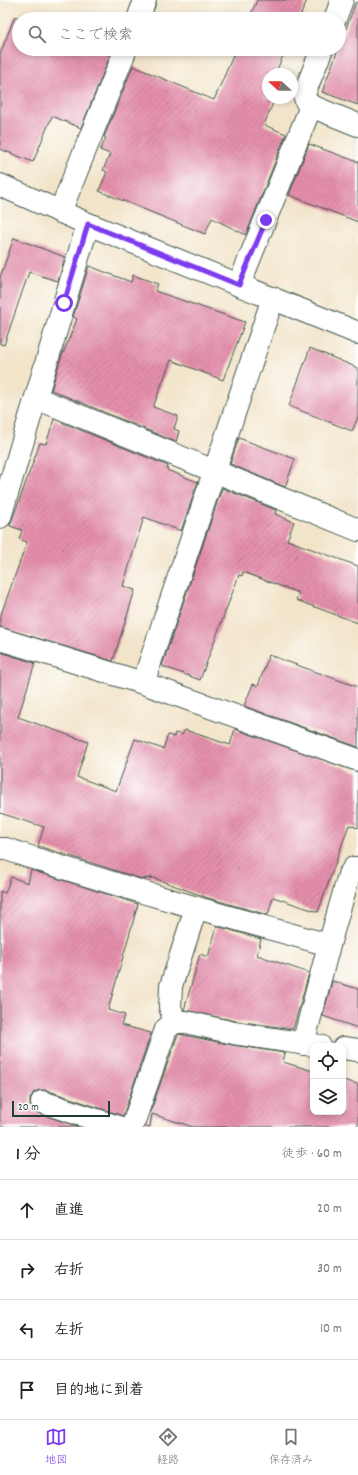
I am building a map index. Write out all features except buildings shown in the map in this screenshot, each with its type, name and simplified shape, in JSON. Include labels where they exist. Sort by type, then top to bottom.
[{"type":"street","points":[[141,12],[145,0]]},
{"type":"street","points":[[338,12],[342,0]]},
{"type":"street","points":[[60,212],[123,56]]},
{"type":"street","points":[[319,56],[304,94],[306,101],[312,106],[358,125]]},
{"type":"street","points":[[239,285],[312,106]]},
{"type":"street","points":[[0,185],[88,224],[358,333]]},
{"type":"street","points":[[0,517],[88,224]]},
{"type":"street","points":[[143,683],[273,298]]},
{"type":"street","points":[[36,398],[358,530]]},
{"type":"street","points":[[0,639],[143,683],[358,760]]},
{"type":"street","points":[[0,849],[6,849],[82,874],[196,908],[329,945]]},
{"type":"street","points":[[312,1043],[329,945],[349,875],[354,868],[358,868]]},
{"type":"street","points":[[175,1022],[170,1007],[171,986],[196,908]]},
{"type":"street","points":[[132,1127],[166,1029],[175,1022],[186,1022],[234,1033],[310,1045]]},
{"type":"street","points":[[346,1048],[358,1050]]},
{"type":"street","points":[[42,1102],[118,1127]]},
{"type":"route","points":[[64,303],[88,224],[239,285],[266,220]]}]
